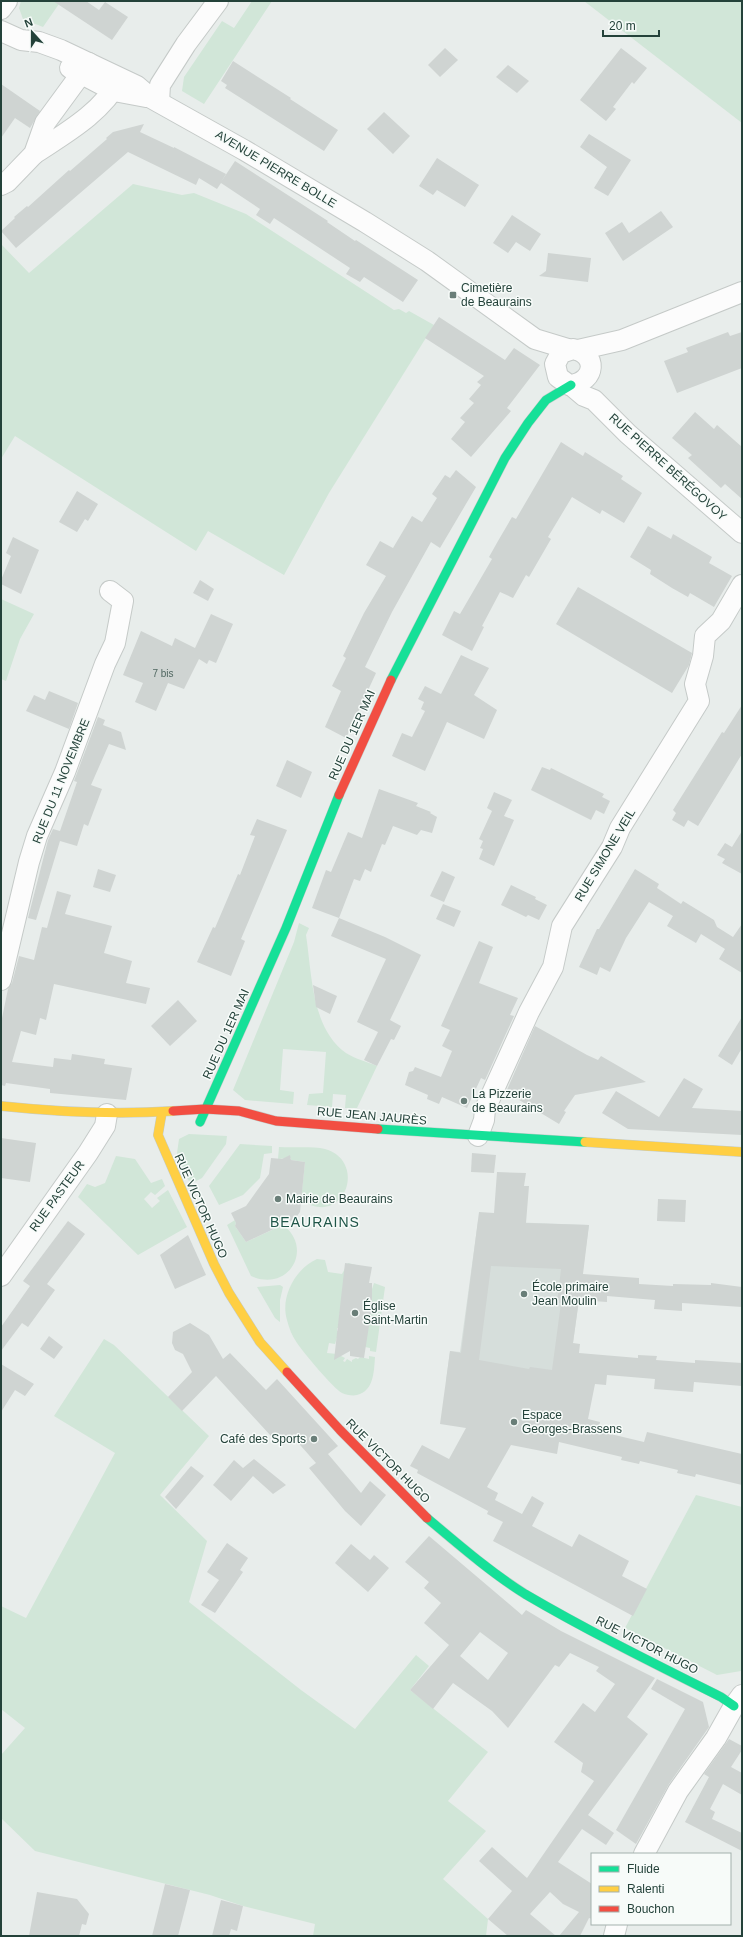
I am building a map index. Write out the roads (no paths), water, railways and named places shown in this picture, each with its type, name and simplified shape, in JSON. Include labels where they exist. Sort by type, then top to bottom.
[{"type":"street","points":[[1,9],[7,1]]},
{"type":"street","points":[[155,100],[160,85],[186,44],[218,1]]},
{"type":"street","points":[[1,31],[21,40],[39,42],[61,50],[85,69],[45,123],[34,154]]},
{"type":"street","name":"AVENUE PIERRE BOLLE","points":[[85,69],[155,100],[244,150],[427,261],[535,338],[573,350]]},
{"type":"street","points":[[1,185],[7,182],[34,154],[77,126],[117,84]]},
{"type":"street","points":[[622,340],[600,358],[585,380],[579,384],[570,385],[558,377],[555,368],[558,356],[573,350],[622,340],[742,292]]},
{"type":"street","name":"AVENUE PIERRE BOLLE","points":[[535,338],[555,368]]},
{"type":"street","points":[[573,350],[585,354],[590,360],[594,400]]},
{"type":"street","name":"RUE PIERRE BÉRÉGOVOY","points":[[570,385],[584,396],[594,400],[628,434],[742,533]]},
{"type":"street","name":"RUE DU 1ER MAI","points":[[201,1122],[205,1108],[246,1021],[286,928],[344,780],[381,700],[424,614],[505,458],[528,422],[546,400],[570,385]]},
{"type":"street","name":"RUE SIMONE VEIL","points":[[478,1136],[484,1120],[485,1110],[529,1012],[553,967],[562,926],[612,847],[620,828],[699,701],[695,684],[703,656],[705,636],[721,621],[742,585]]},
{"type":"street","name":"RUE DU 11 NOVEMBRE","points":[[1,980],[29,862],[37,836],[65,772],[105,664],[115,643],[123,601],[110,590]]},
{"type":"street","name":"RUE JEAN JAURÈS","points":[[1,1106],[58,1112],[79,1111],[104,1123],[162,1112],[205,1108],[239,1111],[276,1121],[478,1136],[742,1152]]},
{"type":"street","points":[[58,1112],[73,1120]]},
{"type":"street","name":"RUE VICTOR HUGO","points":[[162,1112],[158,1135],[167,1160],[214,1264],[242,1314],[276,1362],[422,1514],[487,1567],[524,1593],[604,1638],[721,1696],[738,1701]]},
{"type":"street","points":[[253,1123],[276,1121]]},
{"type":"street","name":"RUE PASTEUR","points":[[1,1276],[80,1165],[104,1123]]},
{"type":"street","points":[[645,1853],[678,1791],[716,1738],[738,1701]]},
{"type":"street","points":[[614,1936],[617,1925]]},
{"type":"place","name":"Cimetière de Beaurains","points":[[453,295]]},
{"type":"place","name":"La Pizzerie de Beaurains","points":[[464,1101]]},
{"type":"place","name":"Mairie de Beaurains","points":[[278,1199]]},
{"type":"place","name":"École primaire Jean Moulin","points":[[524,1294]]},
{"type":"place","name":"Église Saint-Martin","points":[[355,1313]]},
{"type":"place","name":"Espace Georges-Brassens","points":[[514,1422]]},
{"type":"place","name":"Café des Sports","points":[[314,1439]]},
{"type":"district","name":"BEAURAINS","points":[[315,1222]]}]
